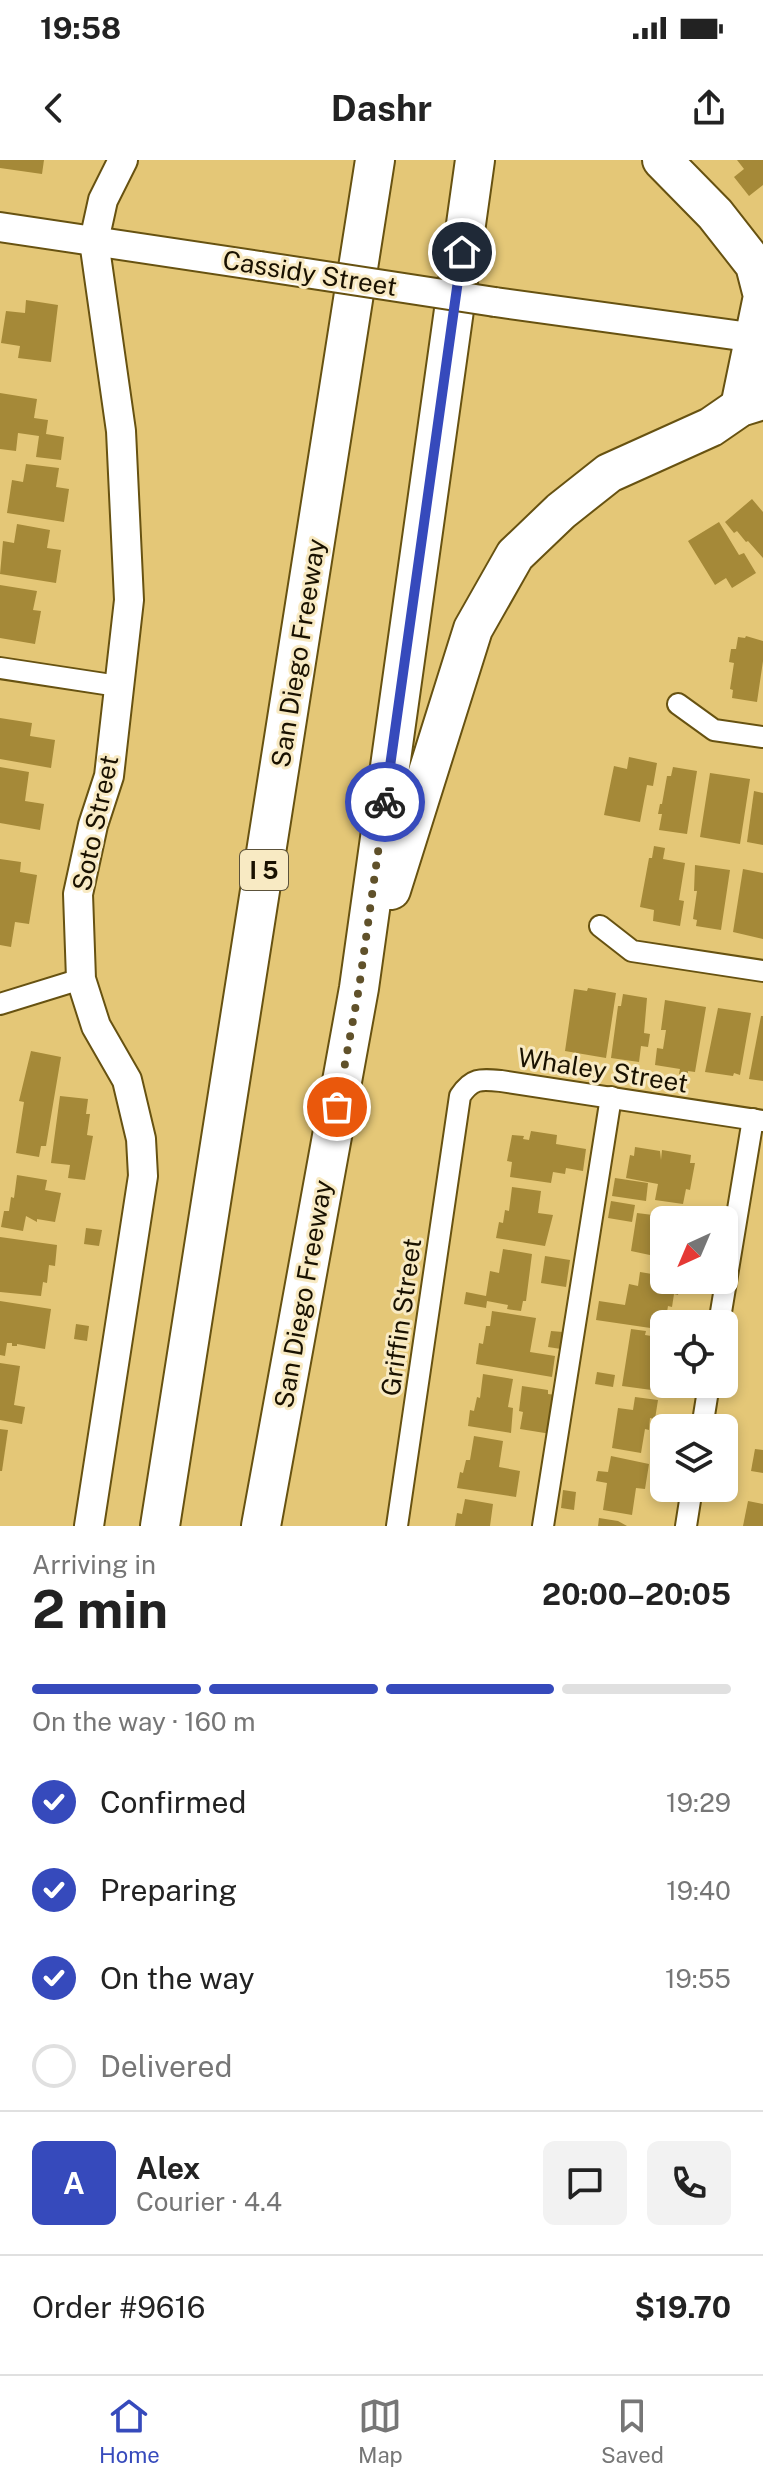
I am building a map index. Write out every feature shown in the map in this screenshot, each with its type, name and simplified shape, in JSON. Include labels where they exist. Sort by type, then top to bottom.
[{"type":"highway","name":"San Diego Freeway","points":[[160,1526],[375,160]]},
{"type":"highway","name":"San Diego Freeway","points":[[261,1526],[359,988],[475,160]]},
{"type":"highway","points":[[359,988],[473,629],[515,555],[561,511],[609,473],[711,427],[752,404],[763,296],[759,268],[715,214],[662,160]]},
{"type":"street","name":"Soto Street","points":[[89,1526],[143,1176],[141,1139],[127,1080],[96,1026],[81,979],[78,894],[93,825],[109,776],[129,600],[121,431],[94,241],[103,200],[123,160]]},
{"type":"street","name":"Cassidy Street","points":[[0,227],[495,302],[759,338]]},
{"type":"street","points":[[0,668],[118,686]]},
{"type":"street","points":[[678,704],[714,730],[763,737]]},
{"type":"street","points":[[600,926],[632,951],[763,971]]},
{"type":"street","points":[[0,1004],[81,979]]},
{"type":"street","name":"Whaley Street","points":[[457,1115],[460,1096],[468,1084],[483,1079],[758,1120]]},
{"type":"street","points":[[543,1526],[611,1097]]},
{"type":"street","name":"Griffin Street","points":[[397,1526],[457,1115]]},
{"type":"street","points":[[722,1310],[758,1120]]},
{"type":"street","points":[[686,1526],[690,1502]]},
{"type":"building","points":[[0,160],[44,160],[42,174],[0,168]]},
{"type":"building","points":[[737,160],[763,160],[763,185],[749,196],[734,177],[744,169]]},
{"type":"building","points":[[26,300],[58,305],[51,362],[18,358],[20,346],[1,343],[6,311],[25,313]]},
{"type":"building","points":[[0,393],[37,399],[34,418],[48,420],[46,434],[64,437],[61,460],[36,457],[39,436],[18,433],[16,451],[0,449]]},
{"type":"building","points":[[26,464],[59,468],[56,487],[69,489],[64,522],[7,513],[12,480],[23,482]]},
{"type":"building","points":[[752,499],[763,512],[763,558],[725,522]]},
{"type":"building","points":[[719,522],[739,555],[744,553],[756,573],[732,588],[726,578],[715,585],[688,541]]},
{"type":"building","points":[[17,524],[50,530],[47,548],[61,550],[56,583],[0,574],[3,541],[14,543]]},
{"type":"building","points":[[0,585],[37,591],[33,610],[41,611],[35,644],[0,638]]},
{"type":"building","points":[[738,637],[763,641],[757,702],[732,698],[733,690],[730,689],[734,663],[729,662],[731,649],[736,649]]},
{"type":"building","points":[[0,718],[32,723],[30,736],[55,740],[51,768],[0,759]]},
{"type":"building","points":[[629,757],[657,763],[653,786],[647,785],[640,822],[604,815],[614,766],[627,769]]},
{"type":"building","points":[[0,767],[29,772],[25,801],[44,804],[40,830],[0,823]]},
{"type":"building","points":[[673,767],[697,771],[687,834],[659,830],[660,804],[667,776],[671,776]]},
{"type":"building","points":[[710,773],[750,779],[740,844],[700,837]]},
{"type":"building","points":[[754,791],[763,793],[763,845],[747,842]]},
{"type":"building","points":[[654,846],[665,848],[663,859],[685,863],[679,900],[684,901],[680,926],[653,921],[654,910],[640,907]]},
{"type":"building","points":[[0,859],[21,862],[20,872],[37,875],[29,924],[15,922],[11,947],[0,945]]},
{"type":"building","points":[[695,865],[730,870],[721,930],[696,926],[697,920],[693,919],[697,891],[694,891]]},
{"type":"building","points":[[743,869],[763,873],[763,939],[733,932]]},
{"type":"building","points":[[588,988],[616,993],[606,1058],[565,1051],[574,989],[587,991]]},
{"type":"building","points":[[623,994],[647,998],[644,1033],[650,1034],[648,1047],[641,1046],[639,1062],[611,1058],[618,1006],[621,1006]]},
{"type":"building","points":[[665,1000],[706,1007],[695,1072],[688,1071],[688,1075],[679,1074],[680,1069],[655,1065],[657,1048],[663,1049],[666,1030],[661,1030]]},
{"type":"building","points":[[718,1008],[751,1013],[740,1075],[705,1072]]},
{"type":"building","points":[[763,1016],[763,1081],[749,1079]]},
{"type":"building","points":[[31,1051],[61,1057],[46,1146],[41,1146],[39,1157],[16,1153],[24,1102],[19,1101]]},
{"type":"building","points":[[60,1096],[88,1099],[86,1114],[90,1114],[87,1135],[93,1136],[85,1180],[68,1178],[70,1165],[51,1163]]},
{"type":"building","points":[[531,1131],[557,1135],[556,1144],[586,1149],[583,1171],[566,1168],[565,1174],[553,1172],[551,1183],[510,1177],[512,1162],[507,1161],[512,1135],[524,1136],[523,1139],[529,1140]]},
{"type":"building","points":[[635,1147],[660,1151],[661,1160],[662,1150],[691,1155],[690,1163],[695,1163],[690,1190],[686,1189],[683,1204],[655,1200],[658,1184],[626,1178],[630,1155],[634,1156]]},
{"type":"building","points":[[17,1175],[47,1180],[45,1190],[61,1193],[55,1222],[37,1219],[37,1222],[26,1216],[23,1231],[1,1227],[4,1211],[9,1211],[11,1197],[14,1198]]},
{"type":"building","points":[[615,1178],[648,1183],[646,1201],[612,1196]]},
{"type":"building","points":[[512,1187],[541,1191],[538,1213],[553,1215],[545,1246],[496,1238],[499,1222],[503,1223],[505,1210],[509,1211]]},
{"type":"building","points":[[611,1201],[635,1205],[632,1222],[608,1218]]},
{"type":"building","points":[[637,1213],[650,1215],[650,1255],[631,1251]]},
{"type":"building","points":[[86,1228],[102,1230],[99,1246],[84,1244]]},
{"type":"building","points":[[0,1237],[57,1245],[55,1266],[49,1265],[47,1283],[43,1282],[41,1296],[0,1292]]},
{"type":"building","points":[[503,1249],[532,1254],[526,1301],[523,1301],[521,1311],[487,1301],[486,1308],[464,1304],[466,1292],[486,1296],[490,1271],[499,1273]]},
{"type":"building","points":[[545,1256],[570,1260],[566,1287],[541,1283]]},
{"type":"building","points":[[640,1272],[650,1274],[650,1294],[674,1294],[672,1307],[650,1310],[650,1328],[596,1320],[599,1301],[625,1305],[629,1284],[638,1286]]},
{"type":"building","points":[[0,1301],[51,1309],[45,1349],[7,1343],[5,1356],[0,1355]]},
{"type":"building","points":[[492,1311],[536,1318],[530,1352],[555,1356],[552,1377],[476,1364],[479,1343],[483,1344]]},
{"type":"building","points":[[76,1324],[89,1326],[87,1341],[74,1339]]},
{"type":"building","points":[[631,1329],[646,1331],[645,1335],[650,1336],[650,1390],[622,1386]]},
{"type":"building","points":[[551,1331],[563,1332],[561,1349],[548,1347]]},
{"type":"building","points":[[0,1363],[20,1366],[14,1405],[25,1407],[22,1424],[0,1420]]},
{"type":"building","points":[[597,1372],[615,1375],[613,1387],[595,1384]]},
{"type":"building","points":[[483,1374],[513,1379],[508,1407],[513,1408],[511,1433],[468,1426],[470,1410],[474,1411],[477,1397],[480,1398]]},
{"type":"building","points":[[522,1386],[548,1390],[548,1394],[556,1395],[551,1434],[520,1429]]},
{"type":"building","points":[[635,1397],[658,1400],[656,1414],[650,1414],[649,1430],[645,1429],[641,1453],[612,1448],[618,1408],[633,1410]]},
{"type":"building","points":[[0,1429],[8,1430],[2,1471],[0,1471]]},
{"type":"building","points":[[474,1436],[503,1441],[499,1467],[520,1471],[516,1497],[457,1488],[460,1472],[463,1473],[466,1460],[470,1460]]},
{"type":"building","points":[[755,1449],[763,1450],[763,1473],[751,1471]]},
{"type":"building","points":[[611,1456],[649,1464],[645,1489],[636,1488],[632,1515],[603,1510],[607,1483],[596,1481],[598,1471],[608,1472]]},
{"type":"building","points":[[563,1490],[576,1492],[574,1510],[561,1508]]},
{"type":"building","points":[[465,1499],[493,1504],[490,1526],[455,1526],[457,1513],[462,1514]]},
{"type":"building","points":[[748,1501],[763,1504],[763,1526],[743,1526]]},
{"type":"building","points":[[599,1518],[618,1521],[627,1526],[598,1526]]},
{"type":"way so far","points":[[337,1107],[359,988],[385,802]]},
{"type":"route","points":[[385,802],[462,252]]}]
